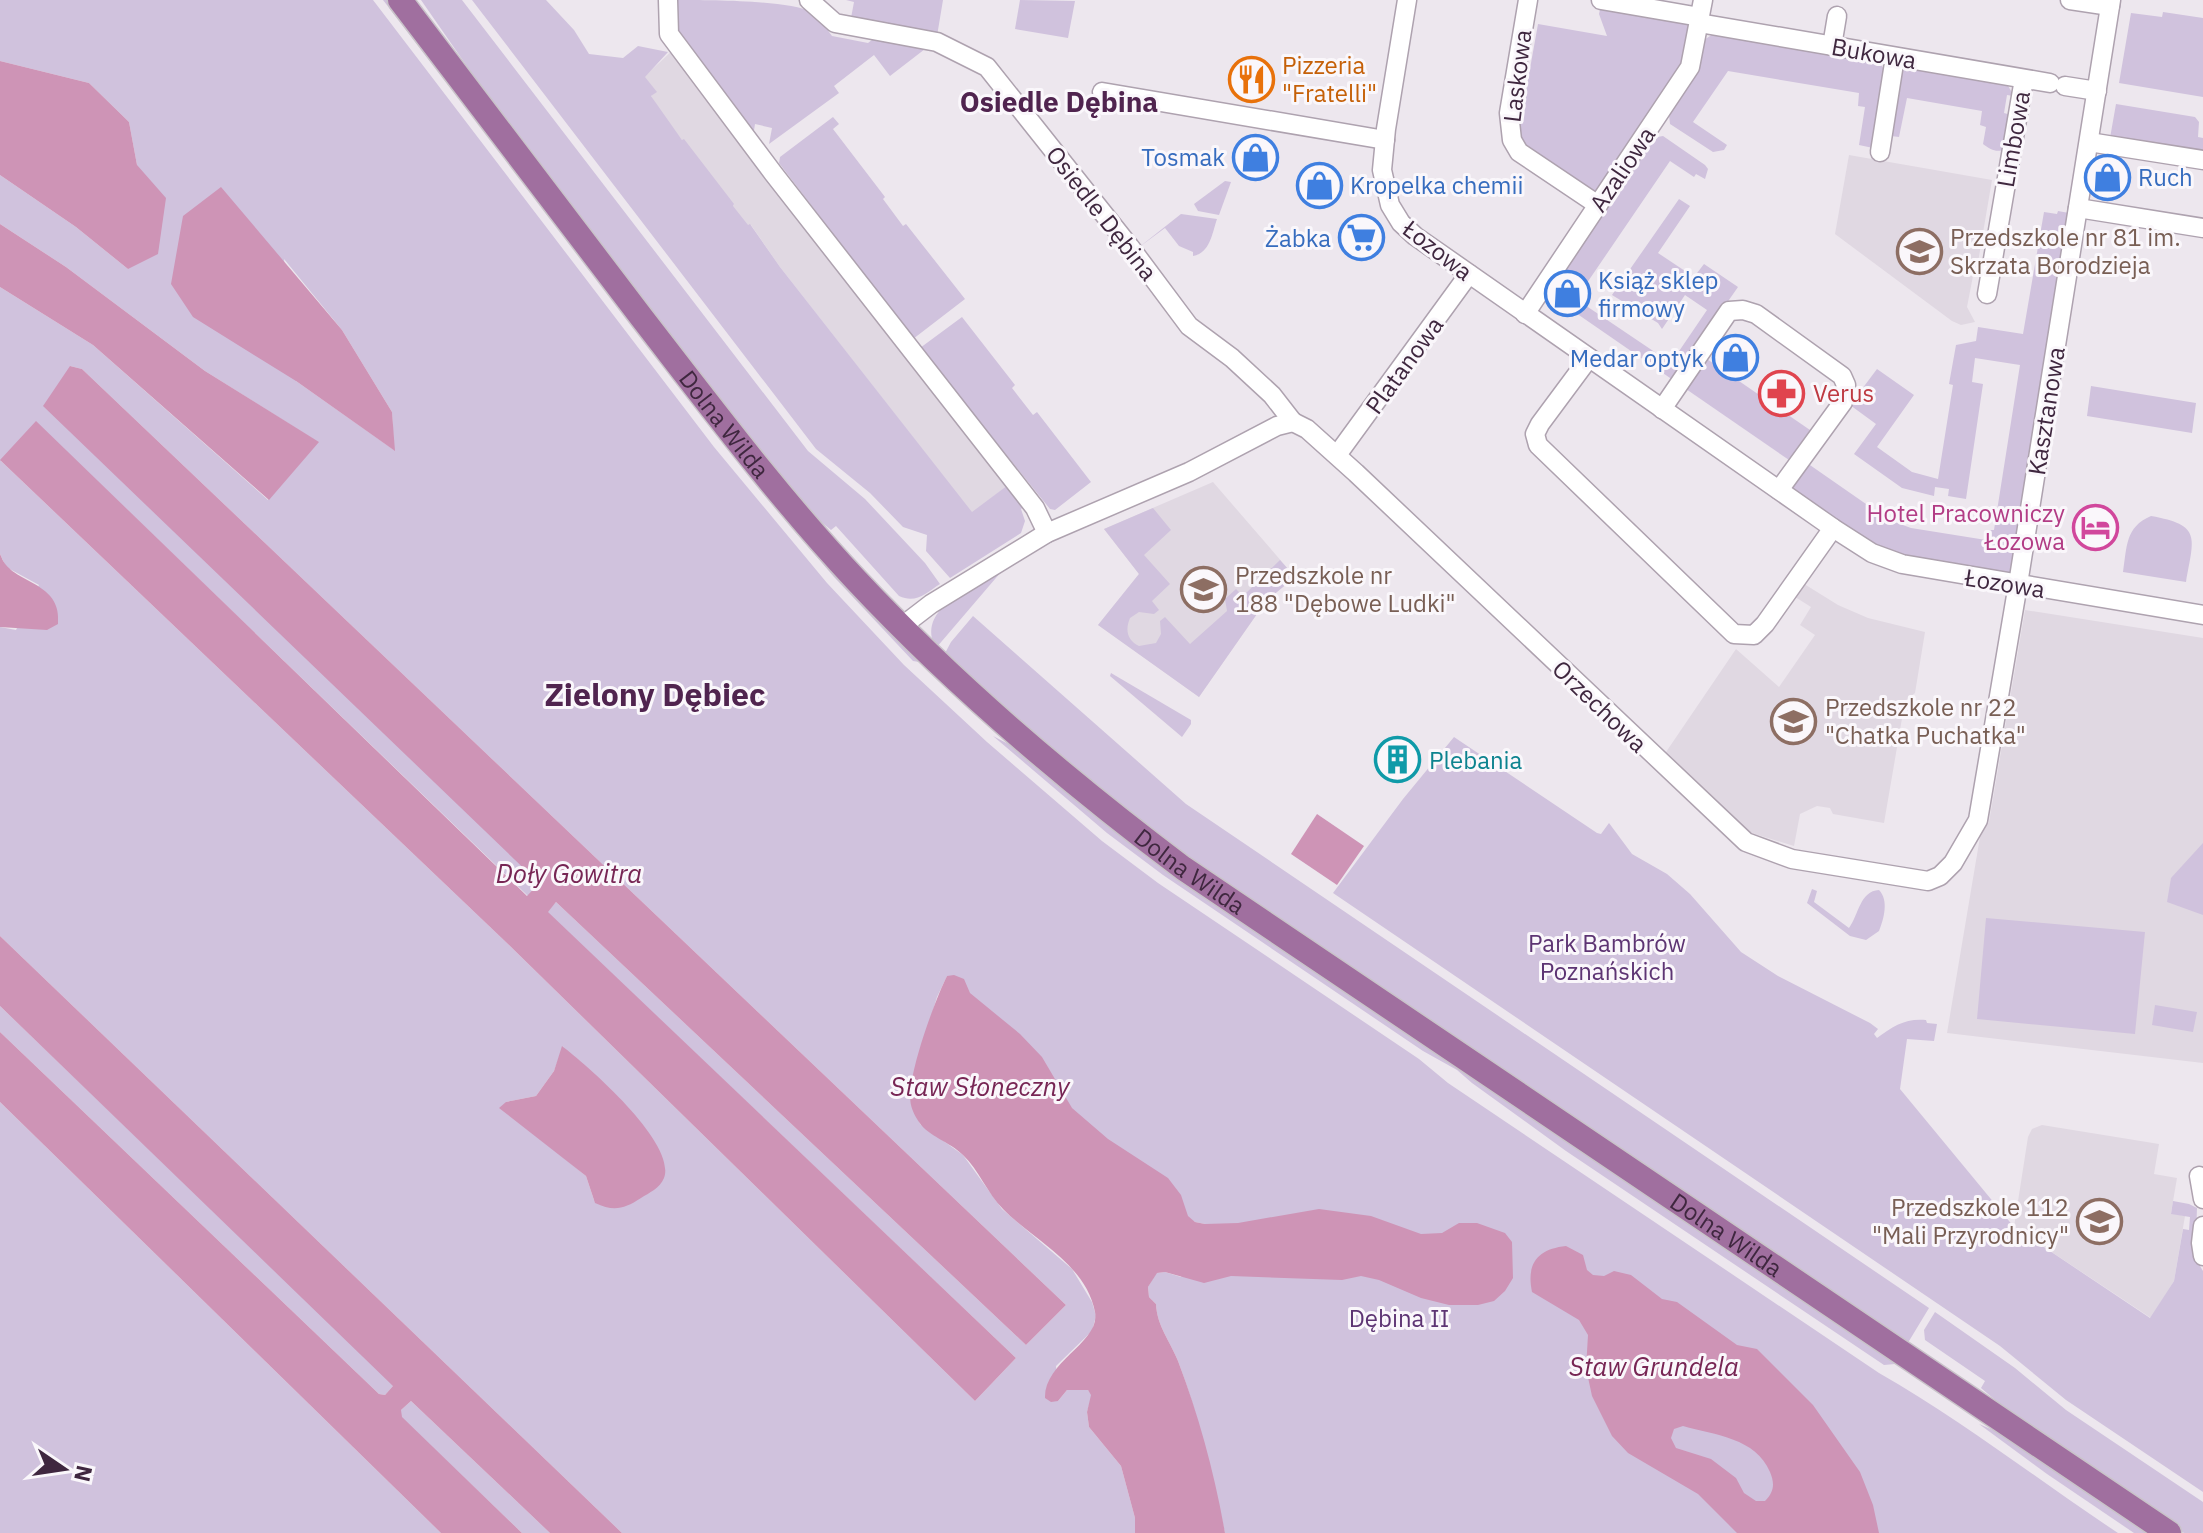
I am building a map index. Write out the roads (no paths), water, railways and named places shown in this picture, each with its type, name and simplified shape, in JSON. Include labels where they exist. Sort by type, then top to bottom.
[{"type":"main road","name":"Dolna Wilda","points":[[400,0],[747,453],[827,548],[968,693],[1051,766],[1183,868],[2169,1533]]},
{"type":"street","points":[[668,0],[669,34],[1035,508],[1047,533]]},
{"type":"street","name":"Osiedle Dębina","points":[[809,0],[835,23],[937,42],[987,67],[1189,326],[1232,358],[1272,395],[1293,422]]},
{"type":"street","name":"Łozowa","points":[[1407,0],[1385,140],[1382,179],[1394,213],[1415,236],[1872,553],[1902,564],[2203,615]]},
{"type":"street","name":"Laskowa","points":[[1528,0],[1509,111],[1512,140],[1519,152],[1598,205]]},
{"type":"street","name":"Bukowa","points":[[1601,0],[1700,13],[1832,46],[2097,91]]},
{"type":"street","points":[[2070,0],[2111,3]]},
{"type":"street","name":"Kasztanowa","points":[[1953,863],[1978,820],[2111,3]]},
{"type":"street","name":"Azaliowa","points":[[1525,314],[1690,67],[1700,13]]},
{"type":"street","points":[[1832,46],[1837,16]]},
{"type":"street","points":[[1880,152],[1895,57]]},
{"type":"street","name":"Limbowa","points":[[1987,294],[2024,79]]},
{"type":"street","points":[[1102,92],[1385,140]]},
{"type":"street","points":[[2089,142],[2203,160]]},
{"type":"street","points":[[2078,208],[2203,228]]},
{"type":"street","name":"Platanowa","points":[[1337,455],[1469,274]]},
{"type":"street","points":[[1662,409],[1729,311],[1743,310],[1756,314],[1842,376],[1846,385],[1843,402],[1779,490]]},
{"type":"street","points":[[1589,358],[1540,424],[1535,434],[1538,445],[1734,634],[1754,635],[1765,624],[1833,528]]},
{"type":"street","points":[[901,627],[921,610],[1047,533],[1189,472],[1277,426],[1293,422]]},
{"type":"street","name":"Orzechowa","points":[[1293,422],[1307,429],[1337,455],[1746,842],[1792,859],[1916,881],[1928,881],[1940,876],[1953,863]]},
{"type":"street","points":[[2199,1176],[2203,1199]]},
{"type":"street","points":[[2203,1226],[2203,1256]]},
{"type":"water","points":[[0,61],[89,83],[129,122],[137,165],[166,198],[158,254],[128,269],[76,227],[0,175]]},
{"type":"water","points":[[221,187],[342,330],[392,412],[395,451],[296,381],[193,317],[171,284],[183,216]]},
{"type":"water","points":[[0,224],[66,267],[205,371],[319,442],[269,500],[93,345],[0,287]]},
{"type":"water","name":"Doły Gowitra","points":[[70,366],[82,369],[1066,1305],[1026,1345],[556,902],[548,912],[1016,1358],[975,1401],[509,945],[0,460],[36,421],[527,896],[539,883],[43,406]]},
{"type":"water","points":[[0,554],[13,571],[48,593],[58,611],[58,624],[47,630],[0,627]]},
{"type":"water","points":[[1317,814],[1364,846],[1337,885],[1291,854]]},
{"type":"water","points":[[0,936],[622,1533],[550,1533],[411,1401],[401,1410],[402,1417],[522,1533],[441,1533],[0,1102],[0,1032],[379,1394],[385,1395],[393,1386],[0,1006]]},
{"type":"water","name":"Staw Słoneczny","points":[[947,976],[964,979],[970,993],[1020,1034],[1042,1057],[1072,1108],[1108,1139],[1168,1178],[1181,1195],[1188,1216],[1195,1222],[1238,1223],[1319,1209],[1371,1216],[1421,1234],[1442,1233],[1459,1223],[1477,1223],[1505,1233],[1512,1242],[1513,1278],[1494,1301],[1478,1305],[1449,1305],[1361,1276],[1342,1280],[1231,1276],[1204,1283],[1165,1272],[1157,1273],[1148,1287],[1149,1297],[1156,1304],[1161,1326],[1193,1403],[1225,1533],[1135,1533],[1135,1518],[1121,1466],[1089,1427],[1087,1412],[1091,1395],[1088,1390],[1067,1390],[1058,1401],[1051,1402],[1045,1398],[1053,1373],[1082,1343],[1095,1323],[1090,1295],[1070,1266],[1003,1209],[963,1155],[923,1127],[912,1107],[912,1078],[922,1040]]},
{"type":"water","points":[[562,1046],[628,1106],[657,1145],[664,1163],[664,1178],[654,1190],[629,1205],[608,1208],[595,1203],[586,1176],[499,1108],[506,1102],[536,1096],[554,1071]]},
{"type":"water","name":"Staw Grundela","points":[[1566,1246],[1583,1255],[1587,1270],[1593,1275],[1604,1276],[1614,1271],[1631,1275],[1662,1299],[1677,1302],[1737,1345],[1757,1349],[1813,1405],[1860,1472],[1873,1505],[1879,1533],[1737,1533],[1698,1494],[1628,1453],[1612,1436],[1592,1396],[1586,1368],[1588,1335],[1579,1320],[1532,1292],[1531,1273],[1536,1259]],"holes":[[[1683,1426],[1733,1440],[1755,1452],[1764,1461],[1773,1480],[1772,1491],[1765,1501],[1756,1501],[1744,1493],[1736,1478],[1711,1459],[1676,1448],[1671,1438],[1674,1429]]]},
{"type":"place","name":"Pizzeria \"Fratelli\"","points":[[1251,79]]},
{"type":"place","name":"Tosmak","points":[[1256,157]]},
{"type":"place","name":"Ruch","points":[[2107,177]]},
{"type":"place","name":"Kropelka chemii","points":[[1319,185]]},
{"type":"place","name":"Żabka","points":[[1362,238]]},
{"type":"place","name":"Przedszkole nr 81 im. Skrzata Borodzieja","points":[[1919,251]]},
{"type":"place","name":"Książ sklep firmowy","points":[[1567,294]]},
{"type":"place","name":"Medar optyk","points":[[1735,358]]},
{"type":"place","name":"Verus","points":[[1782,393]]},
{"type":"place","name":"Hotel Pracowniczy Łozowa","points":[[2096,527]]},
{"type":"place","name":"Przedszkole nr 188 \"Dębowe Ludki\"","points":[[1204,589]]},
{"type":"place","name":"Przedszkole nr 22 \"Chatka Puchatka\"","points":[[1794,721]]},
{"type":"place","name":"Plebania","points":[[1398,760]]},
{"type":"place","name":"Przedszkole 112 \"Mali Przyrodnicy\"","points":[[2100,1221]]},
{"type":"district","name":"Osiedle Dębina","points":[[1059,101]]},
{"type":"district","name":"Zielony Dębiec","points":[[655,694]]},
{"type":"park label","name":"Park Bambrów Poznańskich","points":[[1607,957]]},
{"type":"park label","name":"Dębina II","points":[[1399,1318]]}]
